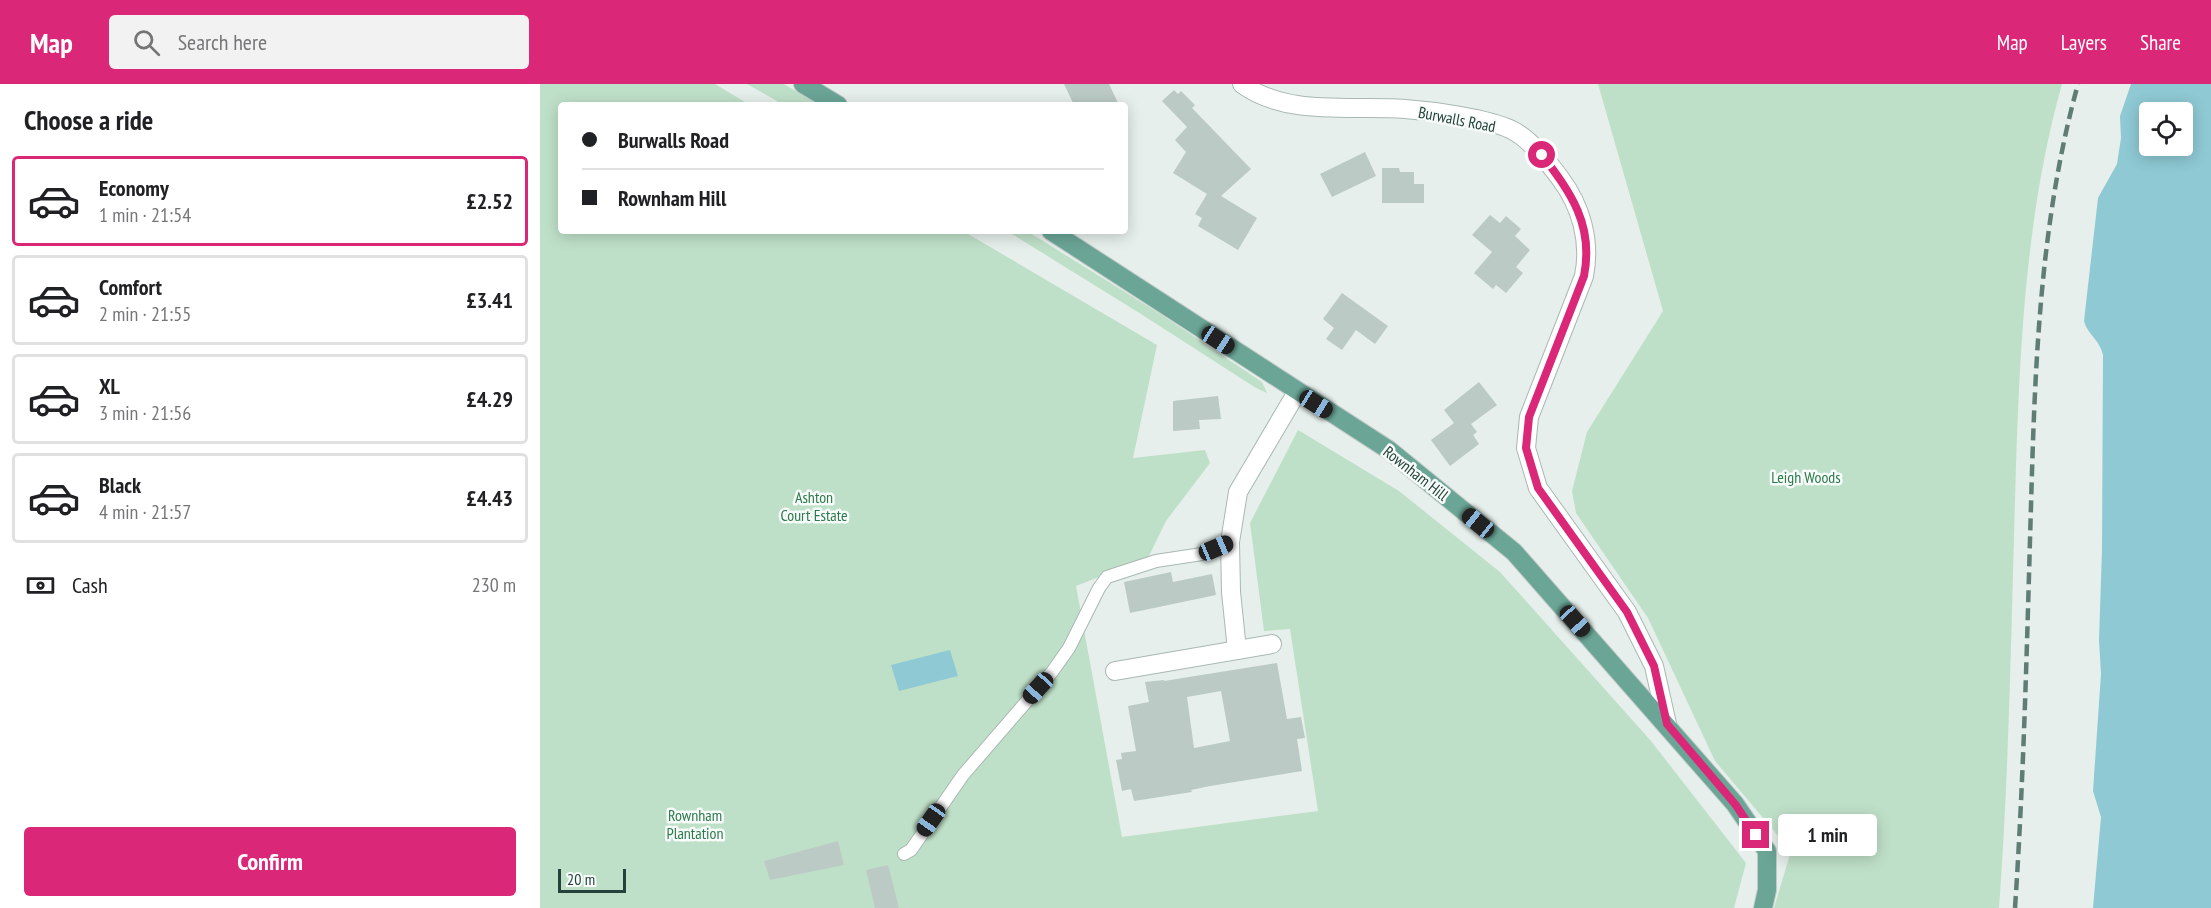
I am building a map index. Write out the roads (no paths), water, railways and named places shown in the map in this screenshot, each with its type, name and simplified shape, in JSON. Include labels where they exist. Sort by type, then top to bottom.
[{"type":"main road","points":[[803,84],[833,102]]},
{"type":"main road","name":"Rownham Hill","points":[[1056,234],[1389,450],[1514,552],[1735,804],[1767,851],[1767,890],[1763,908]]},
{"type":"street","name":"Burwalls Road","points":[[1242,84],[1255,94],[1307,107],[1406,109],[1487,122],[1514,131],[1542,155],[1570,191],[1585,227],[1586,265],[1584,276],[1529,417],[1526,448],[1538,488],[1627,612],[1654,666],[1667,724]]},
{"type":"street","points":[[1237,650],[1231,592],[1230,542],[1238,492],[1298,392]]},
{"type":"street","points":[[1115,671],[1272,644]]},
{"type":"lane","points":[[904,854],[911,850],[963,775],[1052,672],[1069,648],[1099,588],[1107,577],[1156,561],[1202,554],[1230,542]]},
{"type":"water","points":[[2131,84],[2211,84],[2211,908],[2093,908],[2101,817],[2093,791],[2101,674],[2099,640],[2103,355],[2084,321],[2098,198],[2117,164],[2121,138],[2120,116]]},
{"type":"water","points":[[950,650],[958,676],[899,691],[891,665]]},
{"type":"railway","points":[[2015,908],[2023,757],[2033,453],[2042,293],[2055,188],[2078,84]]},
{"type":"park label","name":"Leigh Woods","points":[[1806,477]]},
{"type":"park label","name":"Ashton Court Estate","points":[[814,506]]},
{"type":"park label","name":"Rownham Plantation","points":[[695,824]]}]
